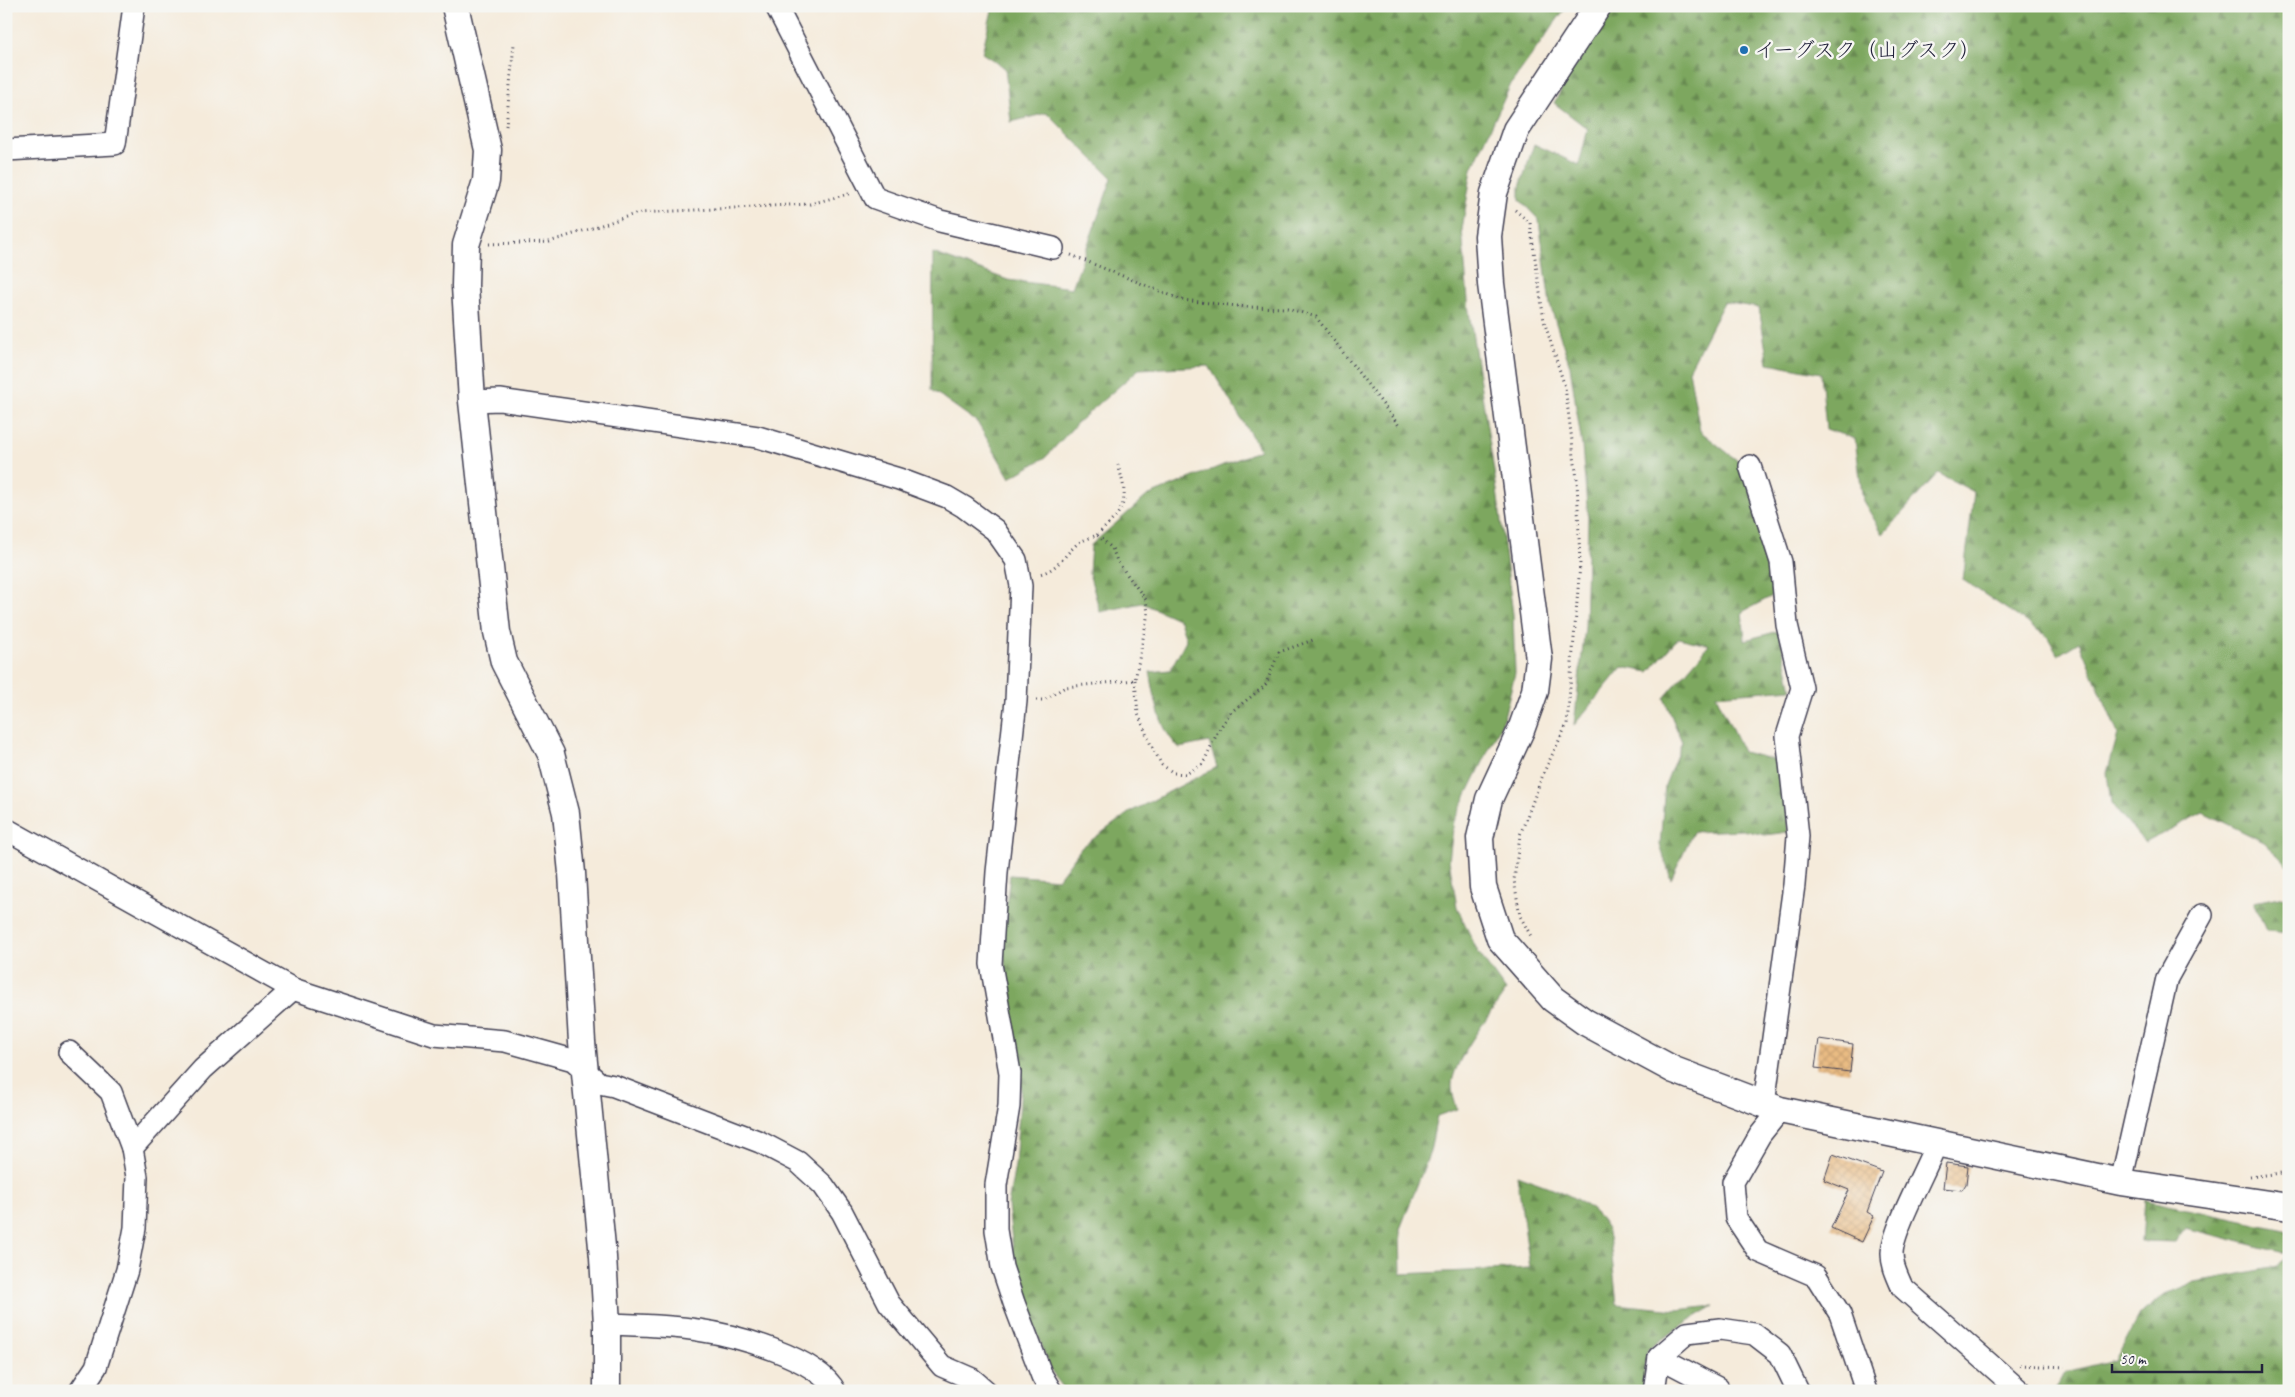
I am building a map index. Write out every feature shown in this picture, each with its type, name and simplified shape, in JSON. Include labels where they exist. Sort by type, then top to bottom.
[{"type":"street","points":[[6,150],[115,144],[134,6]]},
{"type":"street","points":[[455,6],[488,150],[486,181],[466,245],[465,286],[472,401],[498,632],[504,662],[551,754],[566,813],[572,873],[582,1042],[607,1324],[607,1391]]},
{"type":"street","points":[[776,6],[875,198],[940,221],[1053,248]]},
{"type":"street","points":[[1598,6],[1516,130],[1494,193],[1488,236],[1491,284],[1539,659],[1535,691],[1521,730],[1489,798],[1480,838],[1483,887],[1500,939],[1553,999],[1585,1022],[1674,1070],[1772,1107],[1936,1144],[2120,1182],[2289,1207]]},
{"type":"street","points":[[472,401],[500,400],[758,437],[899,478],[956,502],[995,530],[1016,560],[1020,578],[1016,702],[997,872],[991,964],[1010,1074],[1008,1106],[996,1185],[996,1230],[1002,1267],[1014,1303],[1042,1376],[1051,1391]]},
{"type":"street","points":[[1750,466],[1781,562],[1786,625],[1802,688],[1787,736],[1798,836],[1772,1107],[1760,1135],[1733,1182],[1736,1218],[1758,1251],[1816,1276],[1840,1314],[1866,1391]]},
{"type":"street","points":[[6,829],[294,988],[434,1035],[505,1041],[573,1060],[599,1083],[614,1086],[760,1142],[798,1162],[823,1184],[842,1212],[890,1303],[942,1366],[972,1379],[986,1391]]},
{"type":"street","points":[[2120,1182],[2168,978],[2202,915]]},
{"type":"street","points":[[132,1148],[203,1069],[294,988]]},
{"type":"street","points":[[69,1052],[111,1092],[132,1148],[137,1177],[135,1228],[127,1270],[96,1367],[80,1391]]},
{"type":"street","points":[[1936,1144],[1898,1233],[1892,1251],[1893,1267],[1902,1287],[2020,1391]]},
{"type":"street","points":[[607,1324],[700,1330],[746,1340],[806,1365],[822,1375],[835,1391]]},
{"type":"street","points":[[1654,1391],[1659,1356],[1687,1333],[1720,1329],[1754,1334],[1780,1354],[1798,1391]]},
{"type":"street","points":[[1659,1356],[1718,1388],[1718,1391]]},
{"type":"path","points":[[488,150],[508,123],[514,44]]},
{"type":"path","points":[[466,245],[549,242],[638,213],[810,204],[870,188]]},
{"type":"path","points":[[1053,248],[1182,300],[1247,307],[1287,308],[1316,317],[1400,427]]},
{"type":"path","points":[[1020,578],[1046,572],[1062,562],[1077,544],[1097,535],[1114,519],[1124,503],[1126,490],[1118,466]]},
{"type":"path","points":[[1097,535],[1112,548],[1117,561],[1146,600],[1148,613],[1135,680],[1138,714],[1151,745],[1162,764],[1174,773],[1186,774],[1202,764],[1218,730],[1231,712],[1265,686],[1279,652],[1316,638]]},
{"type":"path","points":[[1016,702],[1044,700],[1065,687],[1135,680]]},
{"type":"path","points":[[1987,1363],[2065,1367]]},
{"type":"green space","points":[[993,6],[1567,6],[1511,84],[1472,169],[1462,229],[1469,312],[1497,490],[1513,614],[1515,673],[1503,721],[1454,821],[1449,860],[1457,907],[1478,952],[1506,991],[1469,1045],[1457,1068],[1452,1086],[1457,1109],[1437,1116],[1430,1152],[1400,1229],[1401,1274],[1530,1268],[1517,1175],[1566,1194],[1589,1208],[1606,1227],[1611,1251],[1617,1304],[1676,1310],[1714,1306],[1647,1350],[1643,1391],[1066,1391],[1052,1373],[1016,1277],[1008,1205],[1015,1165],[1021,1087],[1002,940],[1010,875],[1058,879],[1082,847],[1130,812],[1217,767],[1209,742],[1179,748],[1166,731],[1156,703],[1150,672],[1170,670],[1186,640],[1180,620],[1142,603],[1100,612],[1089,573],[1091,545],[1147,496],[1260,450],[1209,366],[1139,369],[1078,422],[1046,457],[1010,478],[977,422],[932,390],[933,253],[1008,280],[1072,288],[1112,178],[1047,113],[1011,122],[1005,68],[982,53]]},
{"type":"green space","points":[[1617,6],[2289,6],[2289,867],[2264,842],[2203,812],[2145,843],[2111,803],[2107,773],[2118,734],[2079,642],[2058,655],[2047,636],[1963,580],[1974,492],[1938,473],[1883,534],[1863,501],[1855,439],[1826,429],[1821,373],[1768,363],[1759,308],[1724,302],[1689,370],[1700,431],[1743,465],[1774,561],[1778,593],[1742,612],[1745,640],[1779,631],[1792,689],[1716,695],[1743,752],[1783,762],[1788,832],[1765,835],[1743,830],[1693,832],[1671,879],[1660,845],[1665,785],[1682,742],[1664,698],[1709,645],[1678,638],[1649,672],[1622,667],[1574,725],[1585,627],[1588,518],[1582,446],[1570,366],[1550,305],[1539,220],[1520,200],[1520,187],[1534,144],[1579,165],[1588,129],[1554,103],[1572,70]]},
{"type":"green space","points":[[2289,895],[2289,933],[2266,931],[2254,902]]},
{"type":"green space","points":[[2145,1200],[2289,1231],[2289,1391],[2058,1391],[2056,1389],[2065,1372],[2115,1360],[2139,1315],[2166,1294],[2196,1282],[2277,1267],[2288,1254],[2186,1228],[2175,1242],[2142,1241]]},
{"type":"building","points":[[1819,1039],[1853,1044],[1850,1072],[1815,1068]]},
{"type":"building","points":[[1833,1154],[1882,1172],[1867,1212],[1874,1216],[1862,1242],[1831,1228],[1849,1190],[1824,1180]]},
{"type":"building","points":[[1946,1163],[1968,1166],[1966,1184],[1962,1190],[1943,1188]]},
{"type":"place","name":"イーグスク（山グスク）","points":[[1744,50]]}]
